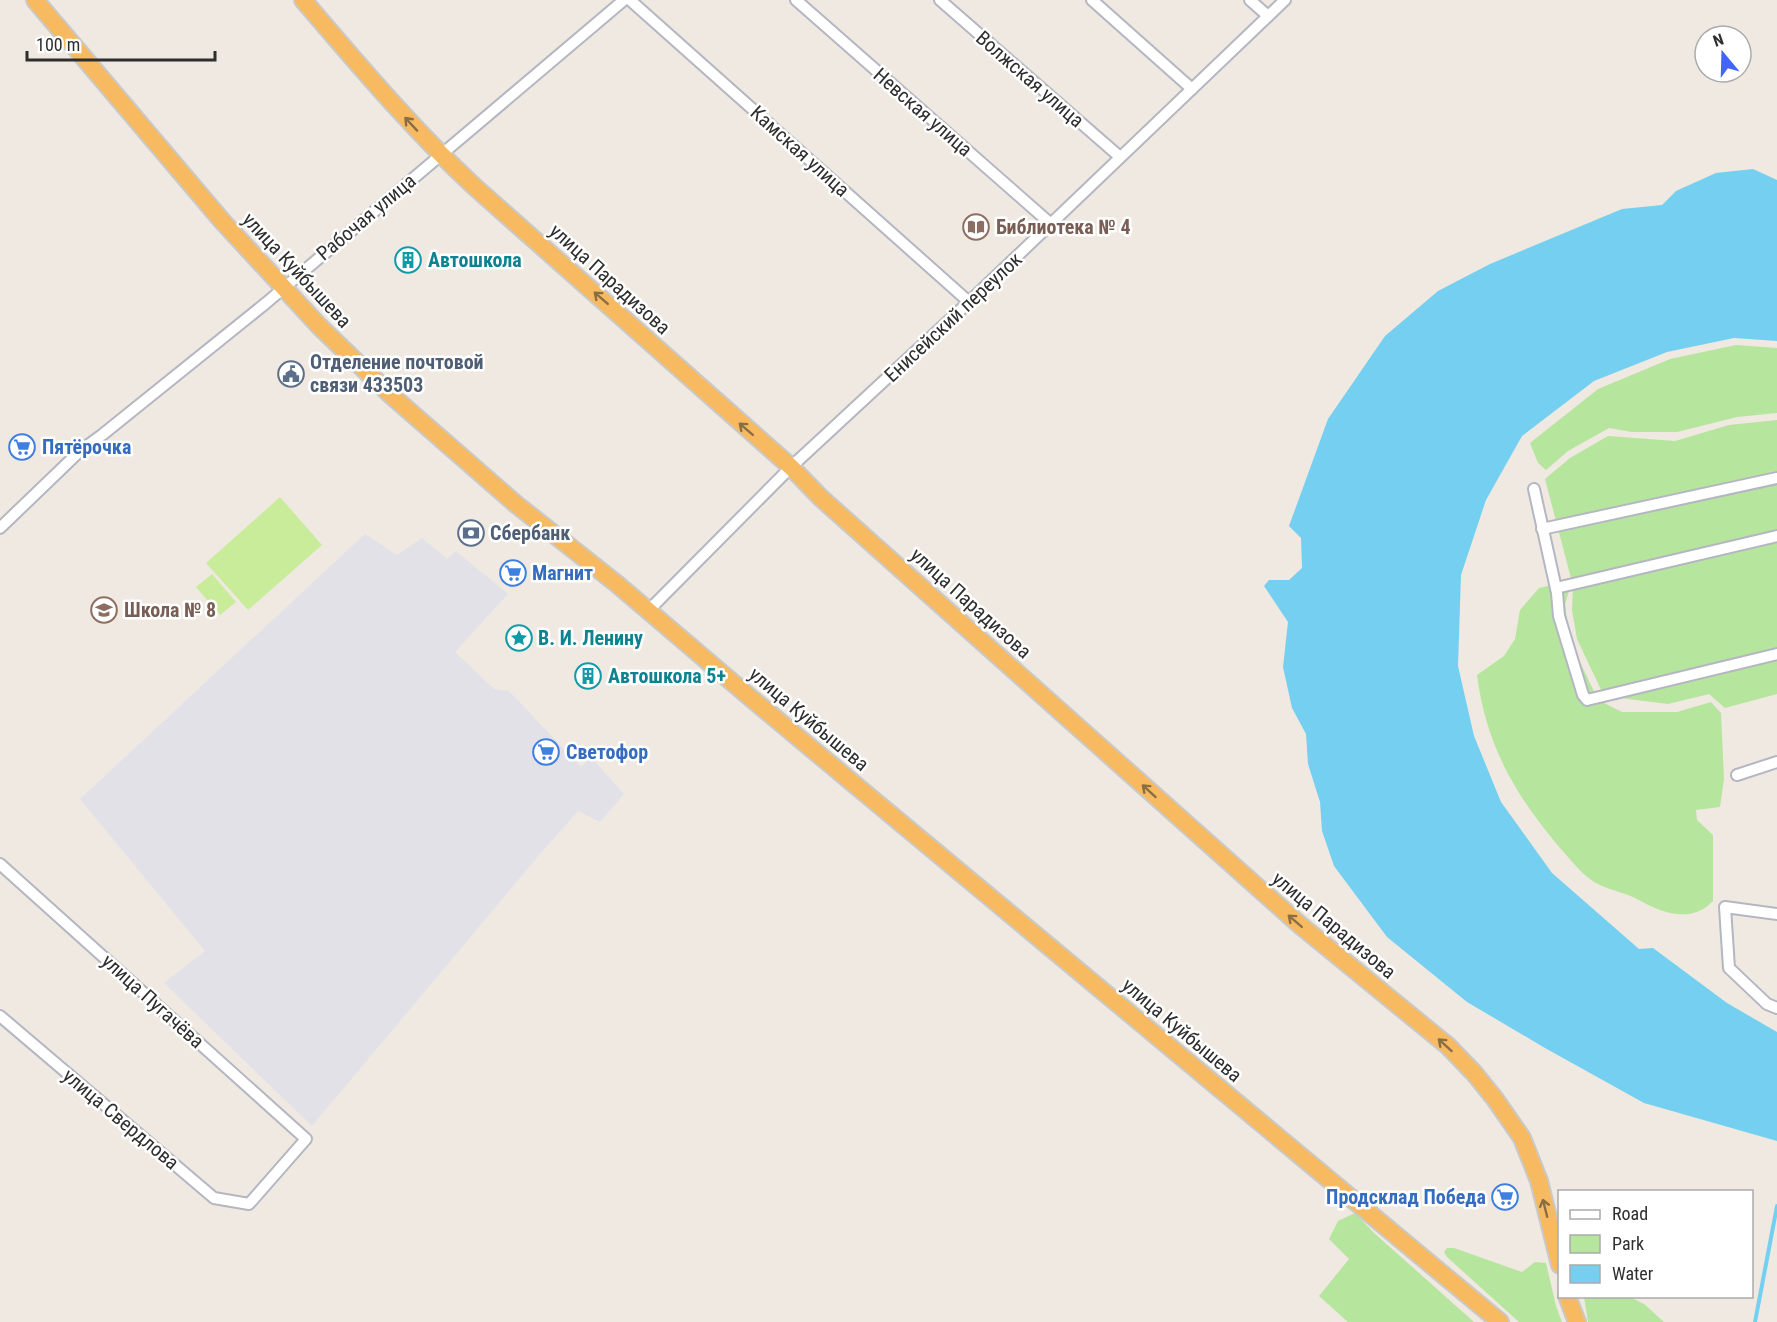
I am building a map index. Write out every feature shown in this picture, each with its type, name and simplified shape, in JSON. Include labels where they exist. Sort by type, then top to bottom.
[{"type":"highway","name":"улица Куйбышева","points":[[35,0],[223,222],[320,327],[392,396],[518,505],[1500,1322]]},
{"type":"highway","name":"улица Парадизова","points":[[303,0],[440,155],[1282,909],[1448,1046],[1495,1099],[1522,1138],[1539,1181],[1558,1257]]},
{"type":"highway","points":[[1569,1298],[1577,1322]]},
{"type":"street","name":"Рабочая улица","points":[[0,528],[80,451],[112,428],[283,287],[624,0]]},
{"type":"street","name":"Камская улица","points":[[630,0],[969,302]]},
{"type":"street","name":"Невская улица","points":[[796,0],[1051,224]]},
{"type":"street","name":"Волжская улица","points":[[940,0],[1120,157]]},
{"type":"street","points":[[1092,0],[1192,89]]},
{"type":"street","points":[[1250,0],[1268,16]]},
{"type":"street","name":"Енисейский переулок","points":[[648,611],[790,467],[969,302],[1286,0]]},
{"type":"street","points":[[1542,529],[1777,478]]},
{"type":"street","points":[[1534,489],[1556,588],[1559,616],[1583,695],[1587,700],[1777,654]]},
{"type":"street","points":[[1556,588],[1777,536]]},
{"type":"street","points":[[1737,775],[1777,762]]},
{"type":"street","name":"улица Пугачёва","points":[[0,864],[306,1139],[249,1204]]},
{"type":"street","points":[[1777,914],[1725,907],[1729,968],[1767,1004],[1777,1008]]},
{"type":"street","name":"улица Свердлова","points":[[0,1016],[214,1198],[249,1204]]},
{"type":"shaded area","points":[[365,534],[397,555],[422,538],[447,559],[456,551],[508,594],[455,652],[494,689],[509,691],[581,767],[591,757],[624,794],[600,822],[578,811],[312,1126],[164,983],[205,951],[80,799]]},
{"type":"green space","points":[[1736,345],[1777,348],[1777,413],[1737,417],[1677,432],[1632,432],[1609,428],[1568,451],[1546,470],[1538,463],[1530,443],[1598,389],[1670,359]]},
{"type":"green space","points":[[1777,420],[1777,694],[1725,708],[1709,694],[1668,704],[1604,696],[1577,639],[1572,610],[1573,586],[1545,479],[1570,458],[1608,436],[1675,441],[1729,425]]},
{"type":"green space","points":[[280,497],[322,545],[248,610],[206,563]]},
{"type":"green space","points":[[212,574],[236,602],[220,615],[196,587]]},
{"type":"green space","points":[[1561,583],[1570,587],[1565,605],[1570,641],[1598,700],[1622,712],[1677,712],[1711,702],[1721,713],[1724,779],[1720,807],[1696,810],[1697,820],[1713,835],[1713,901],[1695,912],[1676,914],[1657,909],[1600,885],[1589,878],[1560,848],[1529,808],[1495,747],[1481,700],[1477,675],[1504,656],[1515,639],[1520,610],[1539,588]]},
{"type":"green space","points":[[1355,1213],[1373,1232],[1474,1322],[1348,1322],[1319,1296],[1349,1259],[1329,1239],[1338,1221]]},
{"type":"green space","points":[[1447,1248],[1454,1248],[1522,1272],[1535,1262],[1546,1263],[1562,1322],[1519,1322],[1447,1257],[1444,1252]]},
{"type":"green space","points":[[1584,1298],[1632,1298],[1644,1304],[1664,1322],[1588,1322]]},
{"type":"water","points":[[1753,169],[1777,180],[1777,341],[1734,338],[1667,352],[1594,381],[1522,436],[1486,500],[1461,575],[1458,666],[1474,736],[1501,802],[1552,873],[1639,949],[1653,948],[1727,1003],[1777,1032],[1777,1141],[1644,1103],[1467,1002],[1387,937],[1334,866],[1322,831],[1320,802],[1308,764],[1306,734],[1292,708],[1283,667],[1288,622],[1264,586],[1269,580],[1289,580],[1302,568],[1301,538],[1289,526],[1328,419],[1385,336],[1438,291],[1490,264],[1622,209],[1662,205],[1676,191],[1716,173]]},
{"type":"waterway","points":[[1755,1322],[1777,1206]]},
{"type":"place","name":"Библиотека № 4","points":[[976,227]]},
{"type":"place","name":"Автошкола","points":[[408,260]]},
{"type":"place","name":"Отделение почтовой связи 433503","points":[[291,374]]},
{"type":"place","name":"Пятёрочка","points":[[22,447]]},
{"type":"place","name":"Сбербанк","points":[[471,533]]},
{"type":"place","name":"Магнит","points":[[513,573]]},
{"type":"place","name":"Школа № 8","points":[[104,610]]},
{"type":"place","name":"В. И. Ленину","points":[[519,638]]},
{"type":"place","name":"Автошкола 5+","points":[[588,676]]},
{"type":"place","name":"Светофор","points":[[546,752]]},
{"type":"place","name":"Продсклад Победа","points":[[1505,1197]]}]
